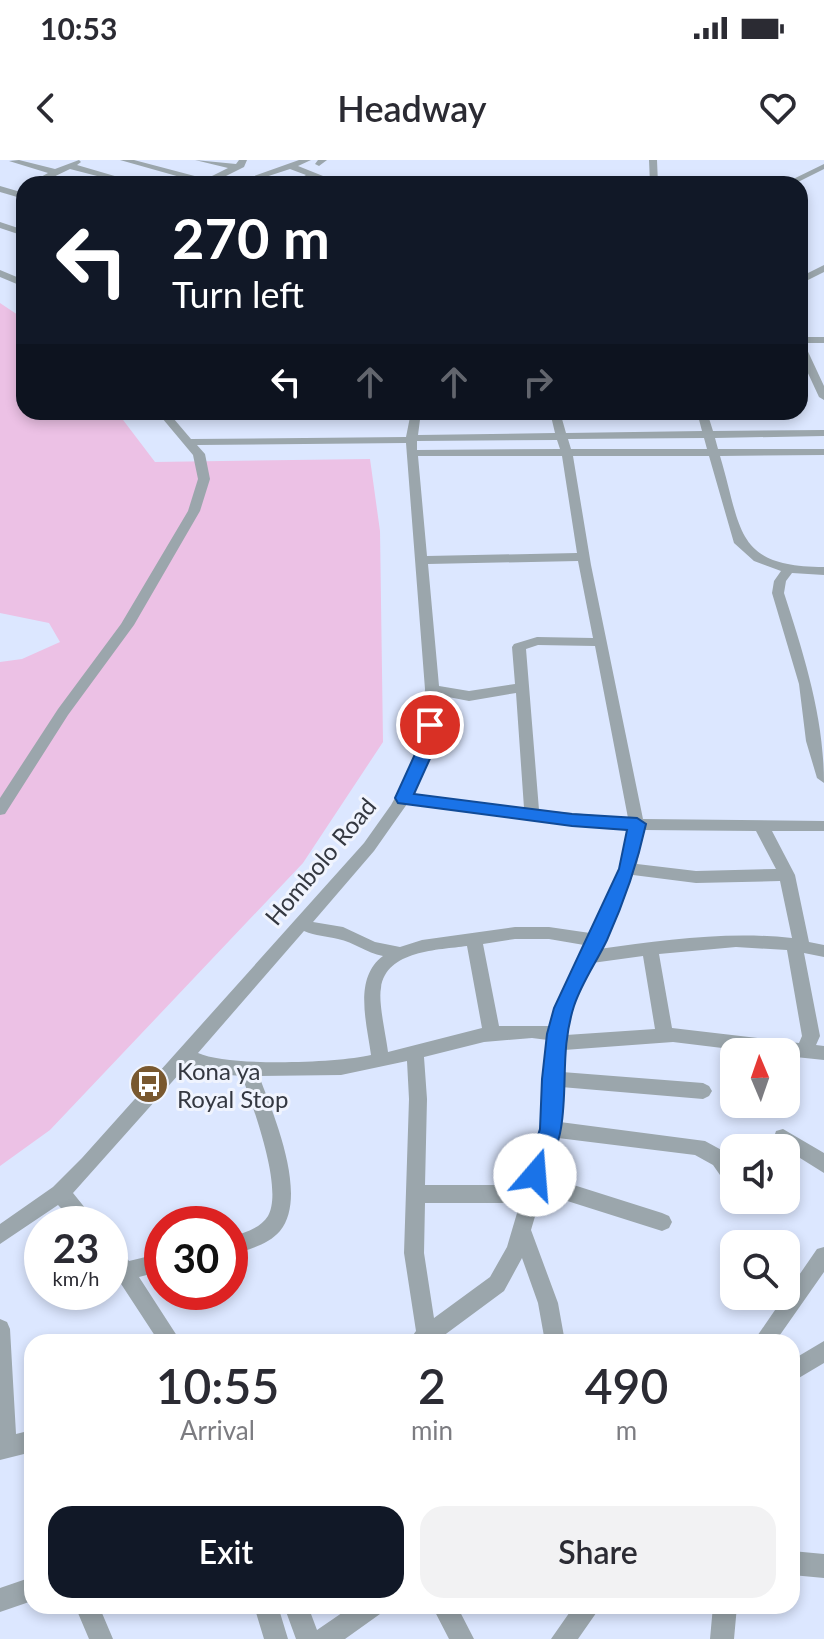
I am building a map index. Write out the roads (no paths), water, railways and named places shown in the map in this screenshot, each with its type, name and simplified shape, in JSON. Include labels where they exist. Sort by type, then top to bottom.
[{"type":"street","points":[[47,176],[82,160]]},
{"type":"street","points":[[124,160],[184,176]]},
{"type":"street","points":[[162,170],[179,160]]},
{"type":"street","points":[[199,160],[237,166]]},
{"type":"street","points":[[263,176],[307,160]]},
{"type":"street","points":[[13,161],[55,172]]},
{"type":"street","points":[[265,163],[280,169]]},
{"type":"street","points":[[70,166],[107,176]]},
{"type":"street","points":[[290,166],[316,176]]},
{"type":"street","points":[[803,176],[824,166]]},
{"type":"street","points":[[96,176],[100,174]]},
{"type":"street","points":[[808,360],[824,397]]},
{"type":"street","points":[[0,810],[54,725],[127,625],[194,511],[204,479],[199,454],[169,420]]},
{"type":"street","name":"Hombolo Road","points":[[0,1235],[60,1193],[302,924],[369,847],[404,798],[425,752],[432,689],[412,444],[415,420]]},
{"type":"street","points":[[429,1334],[497,1284],[523,1233],[551,1129],[556,1038],[574,980],[593,949],[628,869],[637,824],[567,455],[558,420]]},
{"type":"street","points":[[704,420],[740,543],[750,555],[787,571],[824,571]]},
{"type":"street","points":[[187,442],[412,444],[563,436],[824,433]]},
{"type":"street","points":[[412,444],[567,455],[824,452]]},
{"type":"street","points":[[421,560],[584,557]]},
{"type":"street","points":[[787,571],[778,587],[779,600],[806,684],[813,741],[824,778]]},
{"type":"street","points":[[532,814],[518,655],[522,644],[548,640],[601,642]]},
{"type":"street","points":[[432,689],[469,696],[522,687]]},
{"type":"street","points":[[404,798],[637,824],[824,826]]},
{"type":"street","points":[[186,1055],[203,1065],[224,1070],[348,1067],[492,1033],[528,1030],[556,1038],[665,1035],[815,1051],[787,875],[761,825]]},
{"type":"street","points":[[628,869],[696,877],[787,875]]},
{"type":"street","points":[[302,924],[320,931],[343,933],[372,948],[400,953]]},
{"type":"street","points":[[380,1061],[372,987],[382,966],[400,953],[422,946],[530,932],[593,949],[650,949],[728,939],[798,944],[824,951]]},
{"type":"street","points":[[474,939],[492,1033]]},
{"type":"street","points":[[650,949],[665,1035]]},
{"type":"street","points":[[415,1052],[418,1099],[414,1253],[422,1334]]},
{"type":"street","points":[[248,1069],[279,1166],[280,1210],[270,1227],[248,1240]]},
{"type":"street","points":[[552,1079],[703,1091]]},
{"type":"street","points":[[551,1129],[698,1147],[720,1159]]},
{"type":"street","points":[[800,1147],[824,1165]]},
{"type":"street","points":[[415,1194],[561,1190],[662,1222]]},
{"type":"street","points":[[60,1193],[72,1206]]},
{"type":"street","points":[[523,1233],[548,1303],[554,1334]]},
{"type":"street","points":[[769,1334],[824,1256]]},
{"type":"street","points":[[128,1274],[166,1334]]},
{"type":"street","points":[[0,1329],[3,1448],[24,1443]]},
{"type":"street","points":[[800,1367],[824,1351]]},
{"type":"street","points":[[800,1564],[824,1566]]},
{"type":"street","points":[[0,1600],[24,1592]]},
{"type":"street","points":[[90,1614],[101,1639]]},
{"type":"street","points":[[268,1614],[276,1639]]},
{"type":"street","points":[[299,1614],[308,1639]]},
{"type":"street","points":[[325,1639],[361,1614]]},
{"type":"street","points":[[448,1614],[462,1639]]},
{"type":"street","points":[[563,1639],[583,1614]]},
{"type":"street","points":[[722,1639],[724,1614]]},
{"type":"place","name":"Kona ya Royal Stop","points":[[149,1084]]}]
